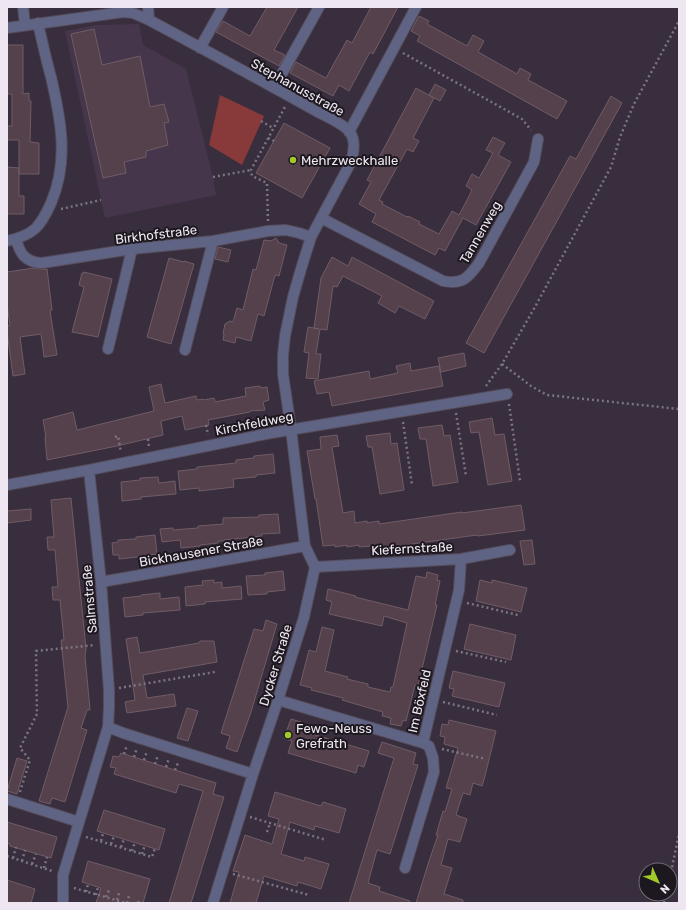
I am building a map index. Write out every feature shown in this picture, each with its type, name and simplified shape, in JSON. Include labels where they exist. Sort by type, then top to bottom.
[{"type":"street","points":[[23,7],[25,25]]},
{"type":"street","points":[[148,7],[149,20]]},
{"type":"street","points":[[200,48],[223,7]]},
{"type":"street","points":[[274,88],[319,7]]},
{"type":"street","points":[[349,132],[416,7]]},
{"type":"street","name":"Stephanusstraße","points":[[7,28],[87,12],[133,13],[149,20],[291,96],[342,125],[349,132],[353,142],[354,153],[351,162],[311,237],[293,297],[284,343],[283,374],[291,429]]},
{"type":"street","name":"Birkhofstraße","points":[[38,23],[56,101],[60,122],[62,149],[58,181],[54,196],[47,212],[33,232],[11,240],[28,260],[42,263],[132,250],[212,241],[268,231],[286,230],[299,232],[311,237]]},
{"type":"street","name":"Tannenweg","points":[[321,218],[443,281],[452,282],[463,280],[472,273],[479,263],[534,162],[538,139]]},
{"type":"street","points":[[185,350],[212,241]]},
{"type":"street","points":[[108,349],[132,250]]},
{"type":"street","name":"Kirchfeldweg","points":[[7,485],[90,470],[123,462],[291,429],[507,394]]},
{"type":"street","points":[[291,429],[305,546],[315,567]]},
{"type":"street","name":"Salmstraße","points":[[63,903],[63,880],[75,834],[108,727],[109,690],[101,582],[90,470]]},
{"type":"street","name":"Bickhausener Straße","points":[[101,582],[305,546]]},
{"type":"street","name":"Kiefernstraße","points":[[315,567],[461,559],[510,550]]},
{"type":"street","name":"Im Böxfeld","points":[[405,868],[434,772],[433,758],[426,745],[433,700],[459,590],[461,559]]},
{"type":"street","name":"Dycker Straße","points":[[213,903],[304,617],[315,567]]},
{"type":"street","points":[[278,700],[426,745]]},
{"type":"street","points":[[108,727],[253,774]]},
{"type":"street","points":[[12,800],[79,822]]},
{"type":"path","points":[[476,400],[502,364],[535,307],[611,166],[620,137],[634,104],[679,21]]},
{"type":"path","points":[[394,50],[522,118],[538,139]]},
{"type":"path","points":[[268,231],[267,183],[252,176],[251,170],[291,96]]},
{"type":"path","points":[[261,121],[274,128]]},
{"type":"path","points":[[268,138],[274,141]]},
{"type":"path","points":[[213,177],[251,170]]},
{"type":"path","points":[[47,212],[101,200]]},
{"type":"path","points":[[502,364],[531,386],[547,395],[679,409]]},
{"type":"path","points":[[507,394],[520,481]]},
{"type":"path","points":[[454,403],[466,476]]},
{"type":"path","points":[[401,412],[412,485]]},
{"type":"path","points":[[115,437],[118,436],[123,462]]},
{"type":"path","points":[[456,601],[518,615]]},
{"type":"path","points":[[12,800],[30,760],[20,748],[37,714],[36,651],[105,643]]},
{"type":"path","points":[[445,649],[506,662]]},
{"type":"path","points":[[109,690],[215,672]]},
{"type":"path","points":[[433,700],[497,715]]},
{"type":"path","points":[[426,745],[486,759]]},
{"type":"path","points":[[241,814],[326,840]]},
{"type":"path","points":[[267,832],[270,823]]},
{"type":"path","points":[[101,841],[103,833]]},
{"type":"path","points":[[75,834],[152,857],[155,848]]},
{"type":"path","points":[[673,862],[679,834]]},
{"type":"path","points":[[112,844],[114,836]]},
{"type":"path","points":[[121,847],[124,839]]},
{"type":"path","points":[[132,851],[135,842]]},
{"type":"path","points":[[142,854],[145,845]]},
{"type":"path","points":[[13,858],[16,848]]},
{"type":"path","points":[[22,861],[25,850]]},
{"type":"path","points":[[32,864],[36,854]]},
{"type":"path","points":[[7,856],[44,868],[86,892],[126,903],[129,896]]},
{"type":"path","points":[[44,868],[47,857]]},
{"type":"path","points":[[223,871],[309,895]]},
{"type":"path","points":[[86,892],[88,884]]},
{"type":"path","points":[[96,895],[98,887]]},
{"type":"path","points":[[106,897],[109,890]]},
{"type":"path","points":[[117,900],[119,893]]},
{"type":"path","points":[[138,903],[139,899]]},
{"type":"shaded area","points":[[139,24],[143,45],[186,69],[213,177],[216,195],[105,218],[65,31],[96,25]]},
{"type":"shaded area","points":[[220,95],[264,116],[242,165],[209,145]]},
{"type":"building","points":[[267,7],[298,7],[274,50],[285,55],[279,66],[216,32],[223,21],[250,36]]},
{"type":"building","points":[[371,7],[398,7],[373,54],[370,52],[349,91],[339,85],[333,96],[290,73],[296,62],[326,78],[347,40],[352,43]]},
{"type":"building","points":[[419,16],[429,21],[427,24],[467,46],[473,35],[484,41],[478,52],[517,74],[520,68],[531,74],[528,80],[567,101],[557,119],[417,41],[420,36],[411,31]]},
{"type":"building","points":[[94,29],[102,65],[140,56],[150,107],[164,104],[169,122],[164,123],[168,145],[146,151],[146,157],[124,162],[126,173],[103,178],[71,34]]},
{"type":"building","points":[[7,45],[23,45],[23,94],[29,93],[29,101],[31,101],[30,142],[39,143],[39,174],[19,174],[19,140],[7,140],[7,126],[12,126],[12,94],[7,94]]},
{"type":"building","points":[[435,84],[446,90],[440,101],[429,95]]},
{"type":"building","points":[[416,88],[434,98],[413,138],[419,141],[413,152],[407,149],[379,200],[383,202],[382,204],[420,222],[419,224],[439,234],[452,211],[459,215],[472,190],[466,186],[472,174],[479,178],[493,153],[486,150],[493,137],[505,143],[498,155],[511,162],[476,225],[463,218],[445,251],[439,248],[435,255],[372,222],[376,214],[359,204],[371,182],[367,180]]},
{"type":"building","points":[[611,96],[622,103],[484,353],[466,343],[570,156],[576,159]]},
{"type":"building","name":"Mehrzweckhalle","points":[[284,123],[330,148],[302,198],[256,173]]},
{"type":"building","points":[[7,167],[19,168],[19,196],[24,196],[24,214],[7,214]]},
{"type":"building","points":[[276,238],[279,243],[287,245],[279,276],[275,275],[264,316],[258,314],[251,341],[236,337],[235,343],[223,340],[225,324],[230,321],[233,322],[237,308],[243,310],[253,269],[256,270],[264,240],[271,241]]},
{"type":"building","points":[[218,247],[231,250],[228,262],[215,259]]},
{"type":"building","points":[[332,257],[348,266],[352,257],[434,301],[425,319],[399,306],[395,313],[378,303],[382,296],[343,276],[337,287],[333,286],[327,330],[320,329],[316,354],[321,354],[318,379],[306,378],[309,353],[304,352],[308,327],[319,329],[314,328],[321,278]]},
{"type":"building","points":[[169,258],[194,264],[171,344],[147,337]]},
{"type":"building","points":[[34,268],[47,269],[52,310],[50,311],[57,355],[44,357],[41,334],[20,337],[25,374],[13,376],[7,331],[7,326],[10,325],[7,304],[7,272]]},
{"type":"building","points":[[84,272],[112,279],[98,337],[72,332],[84,287],[79,285],[82,273]]},
{"type":"building","points":[[464,353],[466,366],[441,372],[438,358]]},
{"type":"building","points":[[410,363],[411,371],[439,366],[443,386],[332,406],[329,392],[317,394],[314,381],[369,371],[370,379],[398,373],[396,366]]},
{"type":"building","points":[[161,384],[165,403],[196,396],[197,400],[214,398],[215,402],[246,396],[245,388],[260,386],[261,388],[267,387],[269,400],[263,402],[265,410],[250,411],[208,420],[209,425],[185,430],[182,416],[161,421],[163,435],[47,460],[46,437],[43,420],[73,412],[77,430],[154,411],[149,387]]},
{"type":"building","points":[[492,418],[495,435],[504,434],[512,481],[488,485],[479,432],[471,433],[469,422]]},
{"type":"building","points":[[442,425],[444,436],[450,435],[458,482],[433,486],[426,439],[420,439],[418,428]]},
{"type":"building","points":[[390,433],[391,444],[397,443],[404,490],[380,494],[372,447],[368,447],[366,436]]},
{"type":"building","points":[[337,435],[339,446],[332,447],[343,513],[354,511],[355,523],[379,521],[379,524],[521,505],[525,530],[383,548],[382,546],[371,548],[371,546],[359,547],[359,545],[347,547],[347,545],[335,547],[335,545],[323,546],[307,451],[321,449],[320,437]]},
{"type":"building","points":[[273,454],[275,473],[256,475],[256,477],[233,479],[234,487],[199,491],[199,488],[180,490],[178,471],[197,469],[197,467],[236,463],[236,460]]},
{"type":"building","points":[[158,477],[159,483],[175,481],[176,494],[141,497],[141,499],[122,501],[121,482],[140,480],[140,478]]},
{"type":"building","points":[[71,498],[86,649],[85,656],[90,710],[87,710],[81,728],[87,730],[65,802],[52,798],[50,804],[39,801],[68,707],[61,640],[64,640],[60,600],[53,600],[52,587],[58,587],[55,550],[48,550],[47,537],[54,537],[51,500]]},
{"type":"building","points":[[31,509],[31,520],[7,523],[7,511]]},
{"type":"building","points":[[278,514],[280,533],[261,534],[262,536],[224,540],[218,541],[218,543],[181,548],[180,540],[162,542],[160,529],[173,528],[173,530],[198,528],[198,526],[223,524],[223,518],[259,517],[259,515]]},
{"type":"building","points":[[155,535],[157,554],[119,559],[119,555],[113,555],[112,543],[118,542],[118,540],[136,539],[136,537]]},
{"type":"building","points":[[532,540],[535,564],[524,565],[520,541]]},
{"type":"building","points":[[283,571],[285,590],[267,592],[267,594],[248,595],[246,576],[265,575],[265,573]]},
{"type":"building","points":[[427,572],[438,575],[437,580],[440,581],[435,605],[437,605],[418,686],[415,685],[406,721],[403,720],[401,726],[390,724],[391,718],[382,716],[383,712],[342,700],[343,698],[311,690],[312,688],[300,685],[309,650],[316,652],[322,627],[334,630],[325,671],[348,677],[347,679],[368,684],[368,687],[390,692],[391,687],[393,687],[407,623],[384,616],[382,626],[329,614],[332,602],[326,600],[328,589],[408,610],[416,576],[426,578]]},
{"type":"building","points":[[214,580],[214,583],[222,582],[222,588],[241,586],[242,599],[205,602],[205,604],[186,606],[185,587],[203,585],[202,581]]},
{"type":"building","points":[[480,580],[492,583],[492,580],[527,588],[521,612],[476,601]]},
{"type":"building","points":[[160,593],[160,599],[179,597],[180,610],[143,613],[143,615],[125,617],[123,598]]},
{"type":"building","points":[[266,620],[277,624],[251,712],[237,752],[226,748],[230,736],[221,733],[254,629],[263,631]]},
{"type":"building","points":[[470,624],[516,635],[511,660],[464,649]]},
{"type":"building","points":[[137,637],[140,653],[199,643],[200,641],[214,641],[217,662],[143,675],[147,698],[174,694],[176,706],[127,713],[125,702],[135,700],[126,639]]},
{"type":"building","points":[[453,671],[505,683],[499,707],[452,696],[454,689],[449,688]]},
{"type":"building","points":[[187,708],[198,711],[188,741],[177,738]]},
{"type":"building","points":[[291,719],[304,723],[302,731],[369,751],[364,767],[358,765],[356,773],[288,753],[292,741],[284,738]]},
{"type":"building","points":[[449,720],[496,731],[482,786],[473,783],[470,795],[463,793],[456,815],[467,819],[460,842],[448,839],[441,865],[452,868],[444,894],[463,900],[463,903],[416,903],[438,835],[436,835],[443,811],[445,812],[452,789],[446,788],[458,748],[444,744],[445,737],[440,736],[442,724],[448,725]]},
{"type":"building","points":[[382,742],[416,753],[413,764],[418,765],[390,854],[377,850],[368,883],[380,887],[379,891],[410,901],[409,903],[349,903],[394,758],[378,753]]},
{"type":"building","points":[[121,753],[216,783],[213,794],[224,797],[191,903],[169,903],[203,791],[179,784],[176,793],[114,774],[116,768],[110,767],[113,756],[119,757]]},
{"type":"building","points":[[17,758],[27,761],[17,794],[7,791]]},
{"type":"building","points":[[275,792],[321,806],[323,802],[346,809],[339,833],[315,826],[314,830],[290,822],[281,854],[304,861],[305,857],[329,864],[321,889],[298,882],[297,886],[264,876],[256,903],[230,903],[239,872],[233,871],[245,835],[272,844],[279,819],[268,816]]},
{"type":"building","points":[[104,810],[165,829],[159,850],[97,831]]},
{"type":"building","points":[[7,822],[57,837],[51,858],[10,846],[10,844],[7,843]]},
{"type":"building","points":[[88,861],[150,879],[143,903],[96,903],[101,888],[82,882]]},
{"type":"building","points":[[7,880],[35,889],[31,903],[7,903]]},
{"type":"place","name":"Mehrzweckhalle","points":[[293,160]]},
{"type":"place","name":"Fewo-Neuss Grefrath","points":[[288,735]]}]
